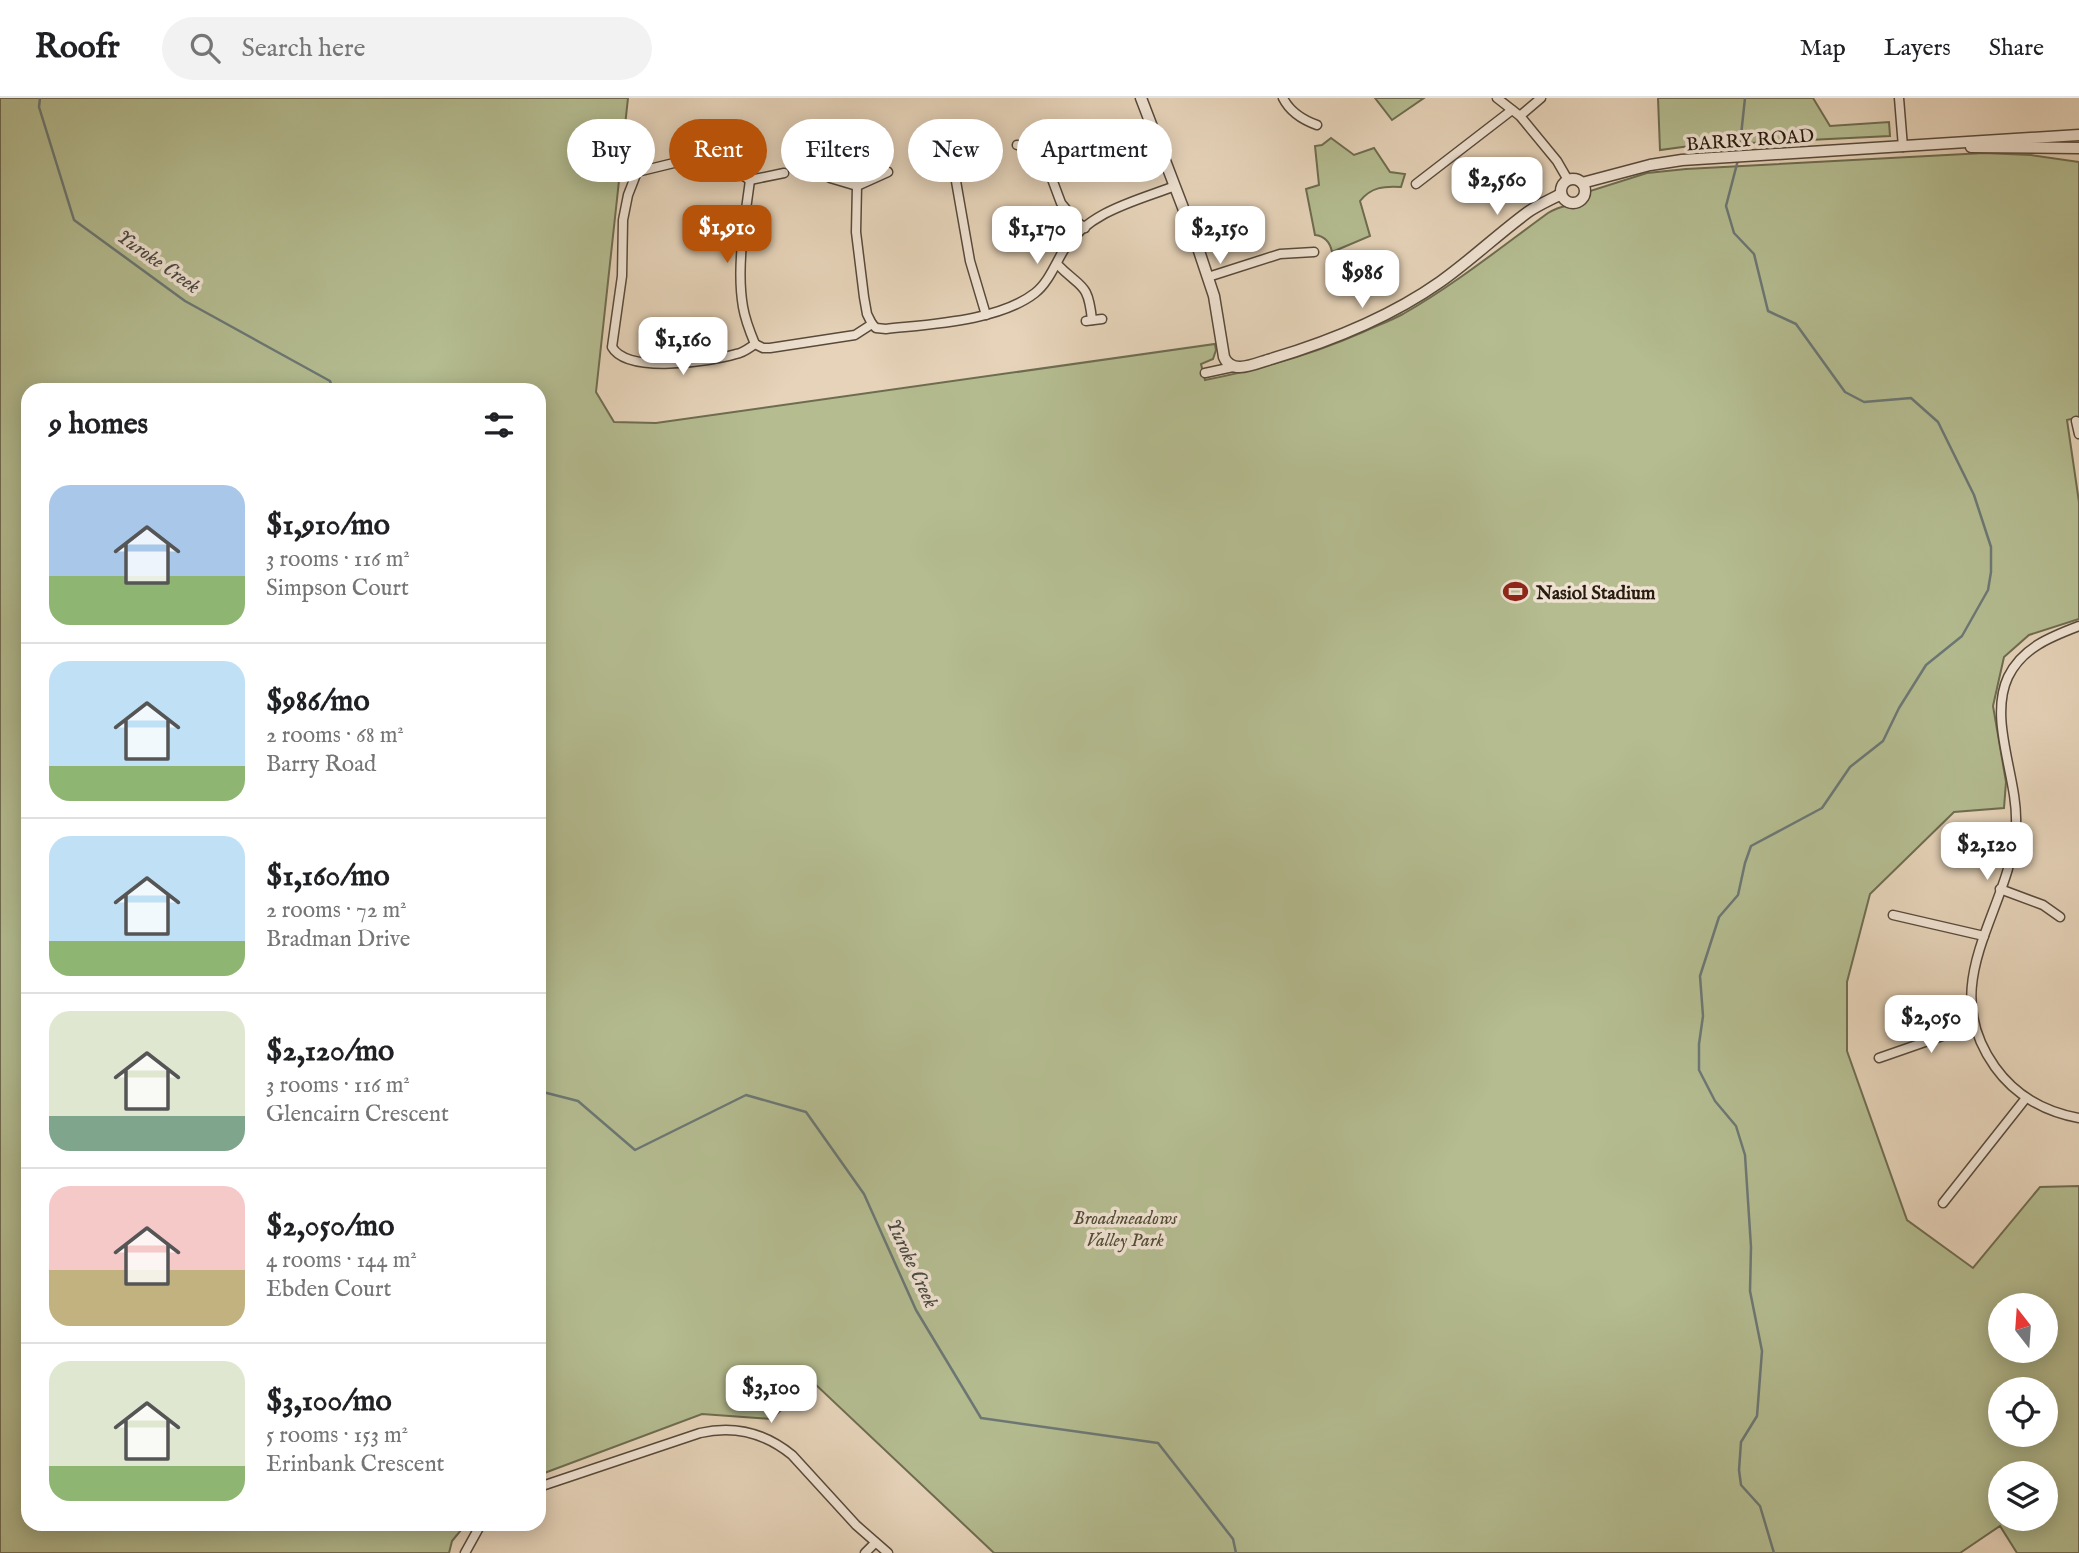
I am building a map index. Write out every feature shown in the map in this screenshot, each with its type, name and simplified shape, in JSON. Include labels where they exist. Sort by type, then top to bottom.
[{"type":"street","points":[[1141,98],[1208,277],[1224,357],[1233,368]]},
{"type":"street","points":[[1283,98],[1303,120],[1317,125]]},
{"type":"street","points":[[1497,98],[1520,116],[1557,161],[1568,180]]},
{"type":"street","points":[[1520,116],[1541,98]]},
{"type":"street","points":[[1899,98],[1903,147]]},
{"type":"street","points":[[1416,184],[1512,110]]},
{"type":"street","name":"BARRY ROAD","points":[[1582,183],[1650,165],[1682,160],[2077,135]]},
{"type":"street","name":"BARRY ROAD","points":[[1922,146],[2079,148]]},
{"type":"street","points":[[669,163],[634,169],[623,220],[622,276],[611,342],[614,351],[625,358],[664,364],[739,354],[755,344]]},
{"type":"street","points":[[1575,179],[1582,183],[1584,194],[1577,203],[1565,201],[1561,194],[1561,188],[1568,180],[1575,179]]},
{"type":"street","points":[[750,182],[741,285],[743,308],[755,344],[770,348],[855,335],[872,324]]},
{"type":"street","points":[[844,182],[857,186],[866,182]]},
{"type":"street","points":[[956,182],[970,261],[986,315]]},
{"type":"street","points":[[1053,182],[1061,203],[1085,228]]},
{"type":"street","points":[[857,186],[856,232],[867,314],[876,328],[886,329],[986,315],[1034,293],[1057,264],[1065,248],[1097,217],[1175,186]]},
{"type":"street","points":[[1205,373],[1244,366],[1298,351],[1359,328],[1442,281],[1531,211],[1561,194]]},
{"type":"street","points":[[1208,277],[1280,254],[1314,252]]},
{"type":"street","points":[[1057,264],[1086,289],[1090,302],[1089,320],[1102,319]]},
{"type":"street","points":[[2076,421],[2079,434]]},
{"type":"street","points":[[2079,626],[2050,637],[2028,651],[2012,669],[2007,681],[2001,716],[2015,796],[2016,826],[2011,856],[1973,974],[1972,1011],[1990,1060],[2000,1074],[2026,1098],[2046,1109],[2079,1118]]},
{"type":"street","points":[[2000,889],[2043,905],[2060,916]]},
{"type":"street","points":[[1892,915],[1984,936]]},
{"type":"street","points":[[1879,1058],[1975,1025]]},
{"type":"street","points":[[1943,1203],[2026,1098]]},
{"type":"street","points":[[546,1485],[700,1433],[734,1429],[767,1439],[787,1451],[875,1543],[888,1553]]},
{"type":"street","points":[[465,1553],[477,1531]]},
{"type":"street","points":[[865,1553],[875,1543]]},
{"type":"green space","name":"Broadmeadows Valley Park","points":[[0,98],[628,98],[626,119],[567,119],[567,182],[619,182],[596,392],[614,422],[656,423],[1215,344],[1213,359],[1201,364],[1205,380],[1246,371],[1324,348],[1398,317],[1459,279],[1548,213],[1561,207],[1581,204],[1590,191],[1647,173],[1984,153],[2031,155],[2079,162],[2079,417],[2067,420],[2079,502],[2079,619],[2029,635],[2004,657],[1993,706],[2006,782],[2004,808],[1954,812],[1870,894],[1847,982],[1847,1051],[1907,1220],[1973,1268],[2040,1187],[2079,1186],[2079,1553],[2017,1553],[2003,1531],[2058,1531],[2058,1461],[1988,1461],[1988,1531],[1993,1531],[1960,1553],[994,1553],[813,1382],[771,1419],[702,1414],[546,1472],[546,383],[21,383],[21,1531],[460,1531],[452,1541],[449,1553],[0,1553]]},
{"type":"green space","points":[[1375,98],[1424,98],[1392,120]]},
{"type":"green space","points":[[1658,98],[1813,98],[1830,126],[1889,122],[1890,136],[1690,146],[1660,150]]},
{"type":"green space","points":[[1331,138],[1354,155],[1374,148],[1390,172],[1405,174],[1401,187],[1378,188],[1360,201],[1370,236],[1332,252],[1326,240],[1315,235],[1306,189],[1319,185],[1315,146],[1322,145]]},
{"type":"waterway","name":"Yuroke Creek","points":[[40,98],[39,107],[74,220],[185,301],[331,383]]},
{"type":"waterway","points":[[1739,154],[1745,98]]},
{"type":"waterway","points":[[1738,160],[1726,206],[1734,233],[1754,254],[1768,311],[1796,324],[1845,392],[1864,402],[1911,398],[1938,422],[1974,495],[1991,547],[1988,590],[1962,636],[1926,665],[1899,708],[1883,741],[1850,767],[1822,808],[1751,846],[1738,895],[1719,917],[1700,976],[1703,1016],[1699,1070],[1715,1101],[1736,1126],[1745,1155],[1751,1247],[1750,1291],[1762,1351],[1757,1416],[1741,1442],[1739,1470],[1741,1485],[1760,1506],[1774,1553]]},
{"type":"waterway","name":"Yuroke Creek","points":[[546,1093],[578,1101],[635,1150],[746,1095],[806,1112],[864,1194],[916,1310],[981,1418],[1158,1443],[1233,1539],[1236,1553]]},
{"type":"place","name":"Nasiol Stadium","points":[[1516,592]]}]
